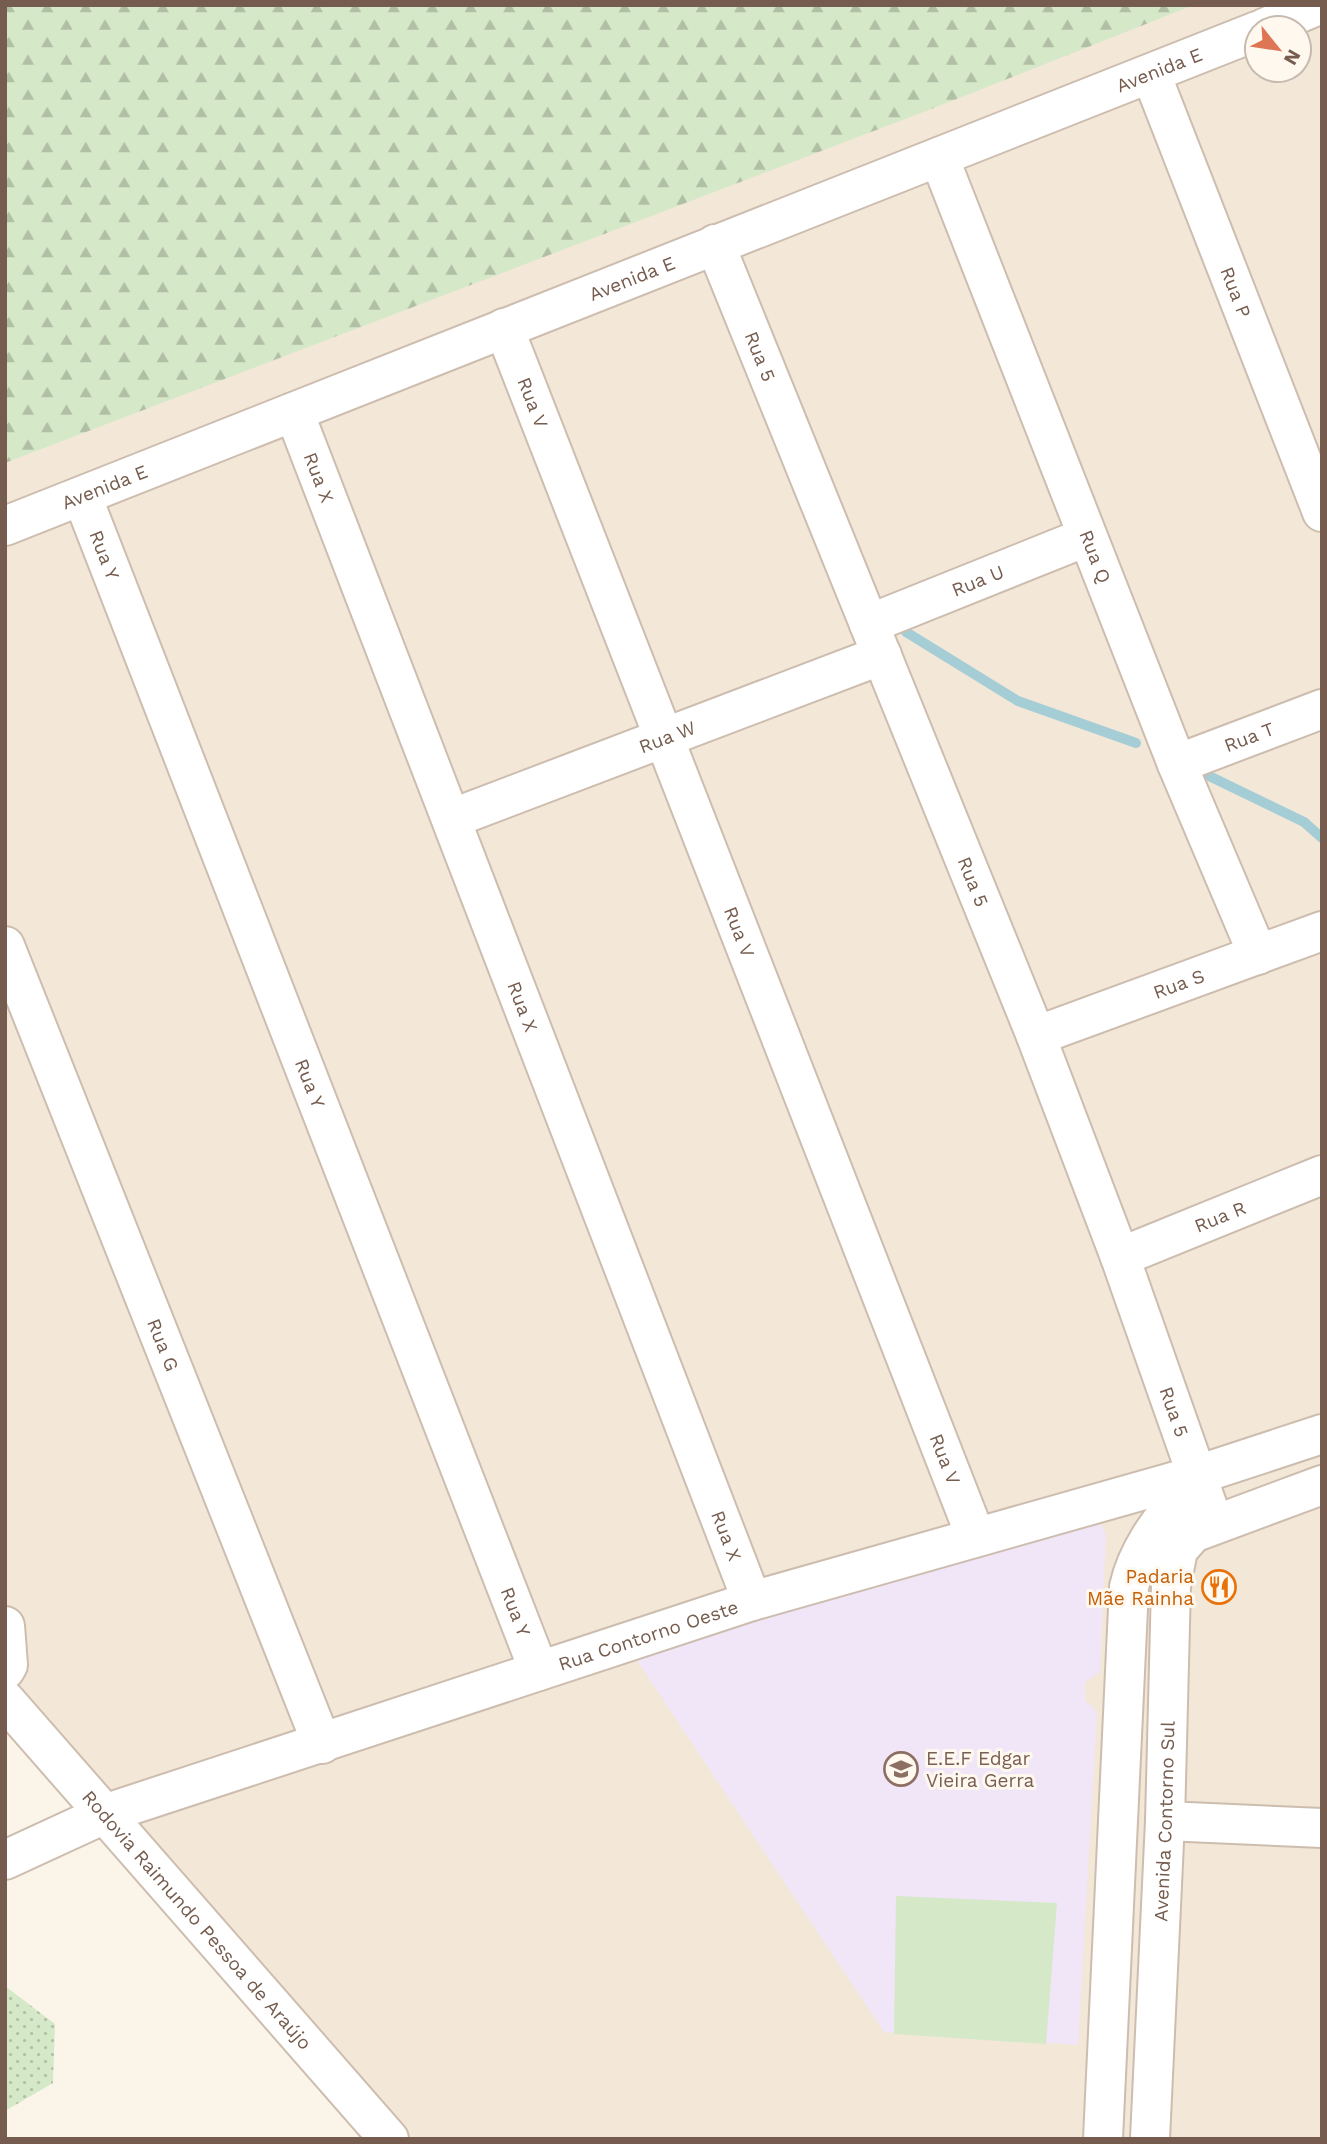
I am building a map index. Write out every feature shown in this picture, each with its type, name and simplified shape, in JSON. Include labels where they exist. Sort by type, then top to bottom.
[{"type":"street","points":[[1297,14],[1319,5]]},
{"type":"street","name":"Avenida E","points":[[5,526],[1243,37]]},
{"type":"street","name":"Rua P","points":[[1151,74],[1322,512]]},
{"type":"street","name":"Rua Q","points":[[939,157],[1177,765],[1258,955]]},
{"type":"street","name":"Rua 5","points":[[715,244],[1036,1036],[1120,1257],[1214,1524]]},
{"type":"street","name":"Rua V","points":[[504,328],[975,1535]]},
{"type":"street","name":"Rua X","points":[[295,412],[752,1601]]},
{"type":"street","name":"Rua Y","points":[[82,496],[539,1671]]},
{"type":"street","name":"Rua U","points":[[876,640],[1086,537]]},
{"type":"street","name":"Rua W","points":[[453,818],[662,738],[876,640]]},
{"type":"street","name":"Rua T","points":[[1177,765],[1322,709]]},
{"type":"street","name":"Rua S","points":[[1036,1036],[1322,931]]},
{"type":"street","name":"Rua G","points":[[5,946],[322,1744]]},
{"type":"street","name":"Rua R","points":[[1120,1257],[1322,1175]]},
{"type":"street","name":"Rua Contorno Oeste","points":[[5,1860],[107,1813],[752,1601],[975,1535],[1197,1475],[1322,1434]]},
{"type":"street","points":[[1103,2139],[1129,1587],[1134,1566],[1147,1541],[1197,1475]]},
{"type":"street","name":"Avenida Contorno Sul","points":[[1150,2139],[1165,1821],[1173,1571],[1178,1550],[1193,1533],[1322,1485]]},
{"type":"street","points":[[5,1626],[8,1665],[5,1670]]},
{"type":"street","name":"Rodovia Raimundo Pessoa de Araújo","points":[[5,1700],[107,1813],[389,2139]]},
{"type":"street","points":[[1165,1821],[1322,1828]]},
{"type":"shaded area","points":[[1194,5],[1322,5],[1322,2139],[389,2139],[5,1700],[5,463]]},
{"type":"shaded area","name":"E.E.F Edgar Vieira Gerra","points":[[1098,1518],[1106,1534],[1100,1672],[1085,1682],[1085,1700],[1097,1712],[1078,2045],[884,2032],[634,1656]]},
{"type":"green space","points":[[5,5],[1194,5],[939,106],[5,463]]},
{"type":"green space","points":[[896,1896],[1057,1903],[1046,2044],[894,2034]]},
{"type":"green space","points":[[5,1986],[55,2024],[53,2083],[5,2111]]},
{"type":"waterway","points":[[906,632],[1018,701],[1136,743]]},
{"type":"waterway","points":[[1205,774],[1304,822],[1322,838]]},
{"type":"place","name":"Padaria Mãe Rainha","points":[[1219,1587]]},
{"type":"place","name":"E.E.F Edgar Vieira Gerra","points":[[901,1769]]}]
